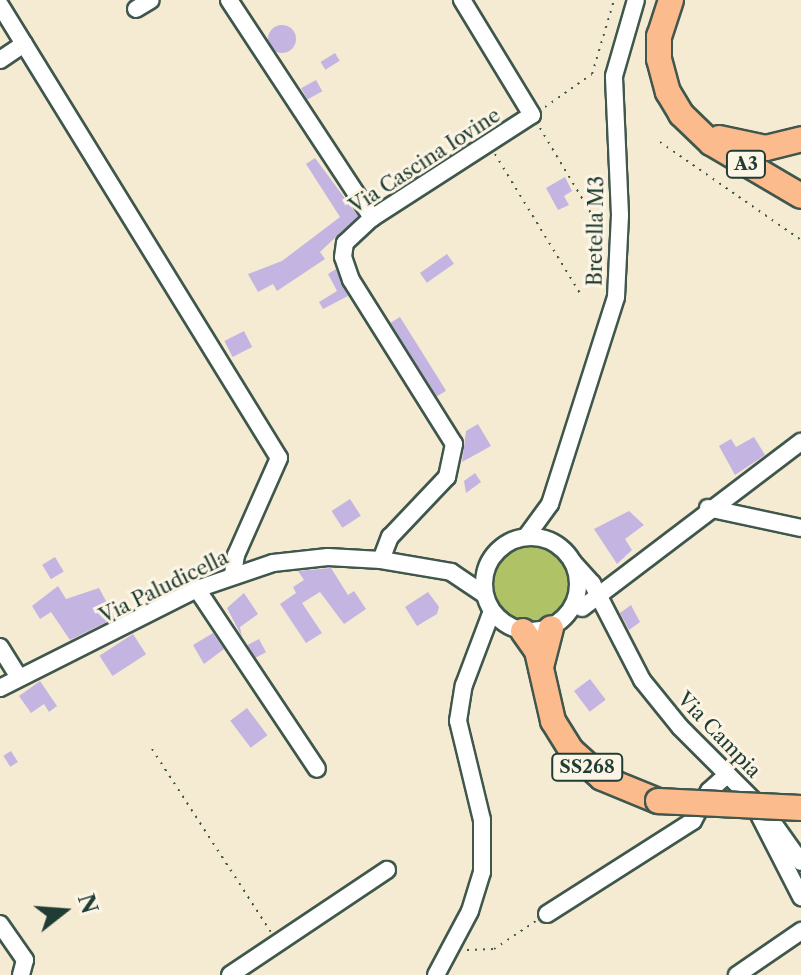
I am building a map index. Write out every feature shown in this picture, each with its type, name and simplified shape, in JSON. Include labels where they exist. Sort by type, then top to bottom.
[{"type":"highway","name":"A3","points":[[671,0],[659,36],[662,73],[681,114],[711,143],[801,196]]},
{"type":"highway","name":"A3","points":[[695,127],[748,147],[801,139]]},
{"type":"highway","name":"SS268","points":[[541,669],[567,617]]},
{"type":"highway","name":"SS268","points":[[519,630],[537,651],[553,721],[572,751],[611,783],[658,801],[801,808]]},
{"type":"street","points":[[229,0],[372,218]]},
{"type":"street","name":"Via Cascina Iovine","points":[[381,560],[390,537],[447,477],[454,444],[345,268],[345,243],[372,218],[532,115],[462,0]]},
{"type":"street","name":"Bretella M3","points":[[526,537],[550,504],[616,297],[620,215],[614,76],[636,0]]},
{"type":"street","points":[[0,5],[279,458],[236,555],[233,573]]},
{"type":"street","points":[[0,60],[24,44]]},
{"type":"street","points":[[567,617],[599,597],[616,579],[708,508],[801,442]]},
{"type":"street","name":"Bretella M3","points":[[550,504],[557,545]]},
{"type":"street","points":[[708,508],[801,528]]},
{"type":"street","points":[[519,630],[492,611],[484,594],[489,562],[505,545],[526,537],[557,545],[578,567],[603,582],[616,579]]},
{"type":"street","name":"Via Paludicella","points":[[0,688],[233,573],[310,557],[381,560],[451,572],[484,594]]},
{"type":"street","name":"Via Paludicella","points":[[451,572],[489,562]]},
{"type":"street","points":[[567,617],[577,594],[578,567]]},
{"type":"street","name":"Via Campia","points":[[578,567],[599,597],[642,680],[680,727],[782,831],[801,862]]},
{"type":"street","points":[[197,589],[317,769]]},
{"type":"street","points":[[436,975],[479,886],[484,856],[482,820],[458,721],[464,685],[480,650],[492,611]]},
{"type":"street","points":[[480,650],[519,630],[597,612],[616,630]]},
{"type":"street","points":[[0,647],[19,677]]},
{"type":"street","points":[[547,914],[693,821],[709,791],[728,774]]},
{"type":"street","points":[[751,797],[801,897]]},
{"type":"street","points":[[230,975],[274,941],[387,870]]},
{"type":"street","points":[[0,924],[25,960],[21,975]]},
{"type":"street","points":[[737,975],[801,931]]},
{"type":"path","points":[[595,220],[532,115],[592,74],[614,0]]},
{"type":"path","points":[[660,142],[801,240]]},
{"type":"path","points":[[488,143],[580,293]]},
{"type":"path","points":[[152,749],[274,941]]},
{"type":"path","points":[[452,945],[474,952],[494,949],[547,914]]},
{"type":"green space","points":[[531,546],[546,549],[559,557],[567,570],[570,585],[567,600],[559,613],[546,621],[531,624],[516,621],[503,613],[495,600],[492,585],[495,570],[503,557],[516,549]]},
{"type":"building","points":[[282,25],[292,29],[296,39],[292,49],[282,53],[272,49],[268,39],[272,29]]},
{"type":"building","points":[[335,53],[340,61],[325,70],[321,62]]},
{"type":"building","points":[[316,80],[322,91],[307,100],[301,88]]},
{"type":"building","points":[[315,158],[358,216],[320,252],[325,259],[277,291],[273,284],[258,292],[248,274],[282,261],[340,217],[306,164]]},
{"type":"building","points":[[565,177],[572,191],[564,196],[569,205],[558,210],[546,188]]},
{"type":"building","points":[[447,254],[454,264],[427,283],[420,273]]},
{"type":"building","points":[[336,269],[348,296],[323,309],[319,302],[337,291],[328,274]]},
{"type":"building","points":[[400,317],[446,391],[437,397],[391,323]]},
{"type":"building","points":[[244,331],[252,347],[233,357],[224,341]]},
{"type":"building","points":[[478,424],[491,446],[462,462],[466,431]]},
{"type":"building","points":[[754,437],[765,455],[735,475],[719,446],[731,439],[736,447]]},
{"type":"building","points":[[475,473],[481,482],[466,493],[464,481]]},
{"type":"building","points":[[350,499],[361,516],[342,528],[332,511]]},
{"type":"building","points":[[629,511],[644,525],[625,539],[632,550],[617,564],[594,529]]},
{"type":"building","points":[[55,557],[64,572],[51,579],[42,565]]},
{"type":"building","points":[[331,568],[348,595],[354,591],[366,609],[344,624],[320,592],[302,603],[322,633],[306,643],[280,604],[296,593],[293,587],[304,580],[298,571]]},
{"type":"building","points":[[58,586],[66,599],[99,588],[115,618],[70,640],[51,612],[40,619],[32,606]]},
{"type":"building","points":[[428,592],[439,607],[437,614],[417,626],[405,607]]},
{"type":"building","points":[[244,593],[258,614],[240,627],[242,637],[227,608]]},
{"type":"building","points":[[631,605],[640,622],[629,630],[620,613]]},
{"type":"building","points":[[213,633],[224,649],[204,664],[193,645]]},
{"type":"building","points":[[133,634],[146,654],[113,676],[99,656]]},
{"type":"building","points":[[259,639],[266,652],[255,658],[248,645]]},
{"type":"building","points":[[590,679],[606,700],[590,712],[574,691]]},
{"type":"building","points":[[40,681],[57,706],[49,712],[44,704],[31,713],[19,696]]},
{"type":"building","points":[[247,708],[267,735],[251,748],[230,721]]},
{"type":"building","points":[[11,751],[18,762],[10,767],[3,756]]}]
